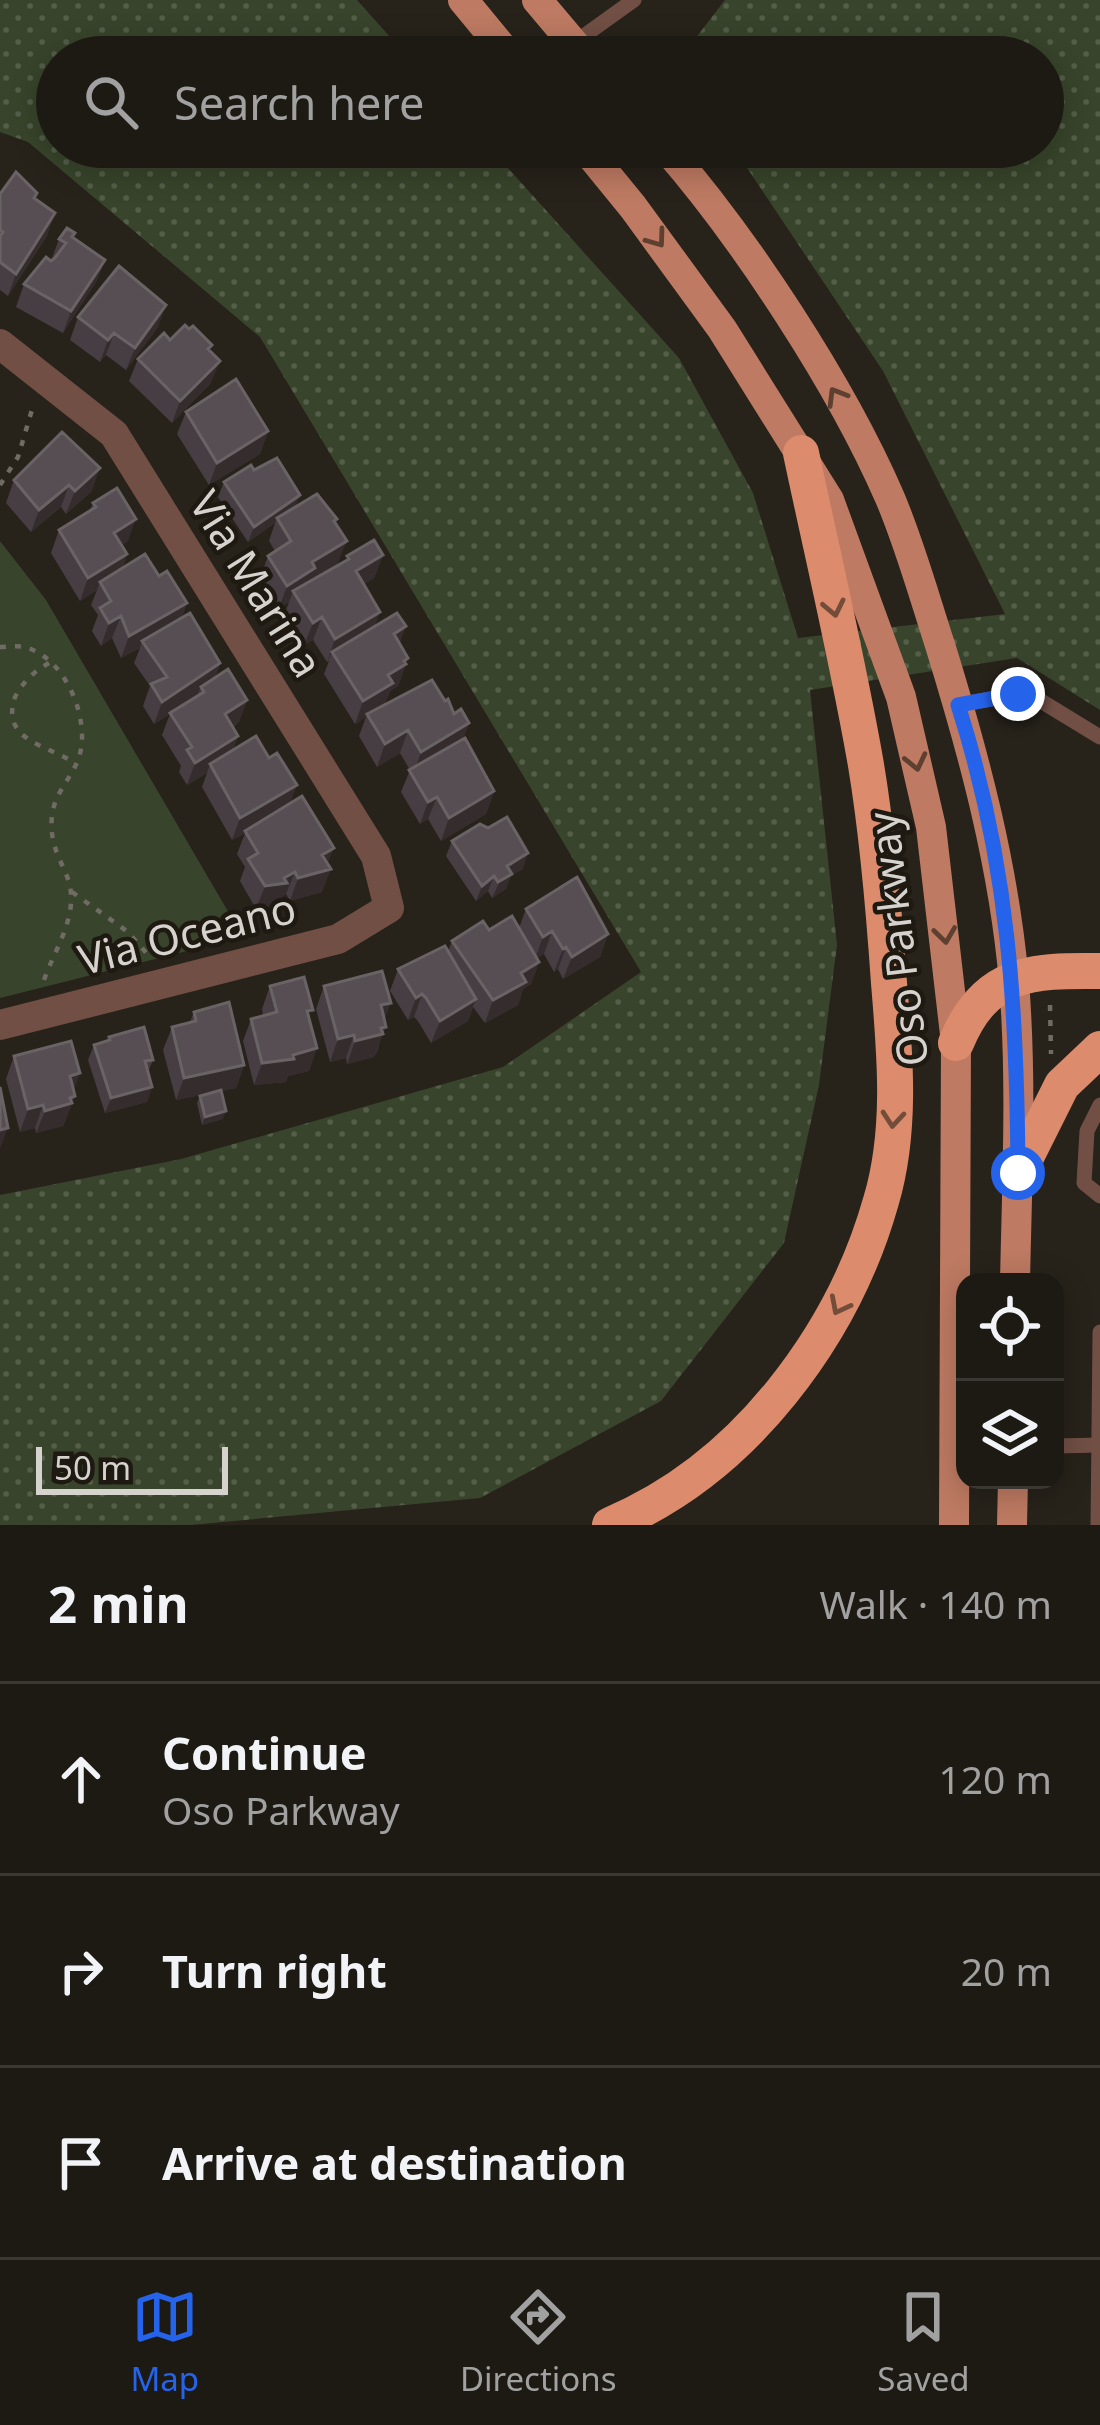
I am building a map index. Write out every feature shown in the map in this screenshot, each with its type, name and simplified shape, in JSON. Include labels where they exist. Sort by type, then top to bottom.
[{"type":"highway","points":[[610,1525],[637,1514],[714,1464],[764,1414],[816,1350],[854,1277],[883,1197],[896,1068],[883,890],[866,765],[801,453]]},
{"type":"highway","points":[[956,1043],[968,1012],[1013,978],[1045,970],[1100,971]]},
{"type":"highway","points":[[1018,1173],[1062,1085],[1100,1049]]},
{"type":"main road","points":[[464,0],[493,36]]},
{"type":"main road","points":[[537,0],[568,36]]},
{"type":"main road","name":"Oso Parkway","points":[[600,168],[722,329],[829,500],[902,697],[931,827],[956,1043],[959,1381]]},
{"type":"main road","points":[[680,168],[740,246],[853,424],[890,499],[958,705],[995,850],[1013,978],[1015,1273]]},
{"type":"main road","points":[[902,697],[958,705]]},
{"type":"main road","name":"Oso Parkway","points":[[954,1525],[957,1489]]},
{"type":"main road","points":[[1012,1525],[1013,1489]]},
{"type":"street","name":"Via Marina","points":[[0,344],[114,434],[376,856],[389,908]]},
{"type":"street","name":"Via Oceano","points":[[0,1025],[338,939],[389,908]]},
{"type":"lane","points":[[595,36],[634,0]]},
{"type":"lane","points":[[958,705],[1018,694],[1041,700],[1100,737]]},
{"type":"lane","points":[[1100,1105],[1087,1131],[1084,1184],[1100,1196]]},
{"type":"lane","points":[[1099,1525],[1100,1332]]},
{"type":"lane","points":[[1064,1446],[1099,1445]]},
{"type":"path","points":[[0,485],[17,457],[31,407],[51,381]]},
{"type":"path","points":[[0,647],[36,652],[50,662],[78,707],[81,740],[56,799],[55,856],[72,892],[142,945],[159,984]]},
{"type":"path","points":[[33,674],[36,652]]},
{"type":"path","points":[[50,662],[33,674],[11,703],[11,729],[18,737],[75,763]]},
{"type":"path","points":[[51,1012],[43,983],[72,892]]},
{"type":"path","points":[[1050,998],[1051,1067]]},
{"type":"green space","points":[[0,0],[357,0],[389,36],[36,36],[36,149],[0,132]]},
{"type":"green space","points":[[725,0],[1100,0],[1100,710],[1017,658],[810,690],[837,945],[819,1085],[784,1243],[661,1401],[480,1498],[191,1525],[0,1525],[0,1195],[181,1159],[503,1067],[641,972],[260,337],[59,168],[508,168],[679,358],[753,493],[798,638],[1005,614],[883,371],[747,168],[1064,168],[1064,36],[697,36]]},
{"type":"green space","points":[[0,541],[46,600],[243,937],[0,998]]},
{"type":"building","points":[[16,172],[37,193],[34,198],[55,213],[16,274],[0,262],[0,194]]},
{"type":"building","points":[[67,228],[75,233],[72,237],[105,260],[71,311],[24,284],[46,257],[55,258],[66,243],[59,239]]},
{"type":"building","points":[[119,266],[166,305],[135,348],[114,333],[108,340],[78,317]]},
{"type":"building","points":[[185,325],[193,326],[212,345],[208,349],[220,361],[180,401],[138,359],[164,333],[170,340]]},
{"type":"building","points":[[236,379],[268,431],[217,463],[186,412]]},
{"type":"building","points":[[62,432],[100,468],[75,491],[69,485],[39,510],[14,480]]},
{"type":"building","points":[[277,458],[300,495],[254,527],[224,482],[251,465],[254,470]]},
{"type":"building","points":[[117,488],[136,519],[114,533],[127,554],[88,578],[59,530]]},
{"type":"building","points":[[317,494],[347,541],[312,562],[315,568],[287,586],[268,556],[291,541],[277,518]]},
{"type":"building","points":[[374,540],[383,555],[356,571],[380,612],[335,639],[322,617],[313,623],[293,591]]},
{"type":"building","points":[[145,554],[159,576],[167,571],[187,603],[129,636],[121,616],[109,623],[100,608],[111,601],[100,582]]},
{"type":"building","points":[[190,613],[220,663],[162,702],[151,684],[167,677],[142,641]]},
{"type":"building","points":[[397,613],[406,626],[394,634],[408,658],[406,664],[388,675],[393,683],[363,701],[332,652]]},
{"type":"building","points":[[228,669],[247,700],[225,714],[238,736],[195,763],[187,750],[192,747],[170,713],[204,692],[201,687]]},
{"type":"building","points":[[432,680],[454,714],[461,709],[469,723],[421,752],[408,730],[385,744],[367,714]]},
{"type":"building","points":[[256,736],[269,758],[277,753],[297,785],[240,818],[210,764]]},
{"type":"building","points":[[465,738],[494,791],[449,818],[437,797],[428,802],[409,770]]},
{"type":"building","points":[[302,796],[334,848],[322,855],[331,869],[298,878],[295,872],[284,878],[287,883],[265,886],[248,859],[258,853],[245,831]]},
{"type":"building","points":[[507,817],[528,853],[507,866],[512,874],[498,882],[494,876],[482,886],[452,841],[480,824],[488,828]]},
{"type":"building","points":[[577,877],[608,934],[572,957],[552,931],[543,937],[526,909]]},
{"type":"building","points":[[512,916],[539,962],[521,973],[526,982],[493,1000],[452,941],[483,921],[489,930]]},
{"type":"building","points":[[445,946],[476,999],[440,1021],[422,994],[416,998],[398,969]]},
{"type":"building","points":[[382,971],[391,1003],[381,1005],[383,1034],[355,1041],[354,1035],[338,1039],[324,986]]},
{"type":"building","points":[[304,977],[317,1048],[293,1055],[294,1059],[262,1063],[251,1019],[277,1012],[270,986]]},
{"type":"building","points":[[229,1002],[244,1065],[184,1078],[172,1027],[196,1021],[194,1012]]},
{"type":"building","points":[[144,1027],[153,1060],[145,1061],[152,1087],[111,1098],[94,1045]]},
{"type":"building","points":[[71,1041],[80,1073],[70,1076],[72,1103],[45,1111],[43,1105],[28,1109],[14,1056]]},
{"type":"building","points":[[0,1087],[8,1128],[0,1130]]},
{"type":"building","points":[[221,1090],[226,1111],[205,1117],[200,1096]]},
{"type":"route","points":[[1018,694],[958,705],[995,850],[1013,978],[1018,1173]]}]
